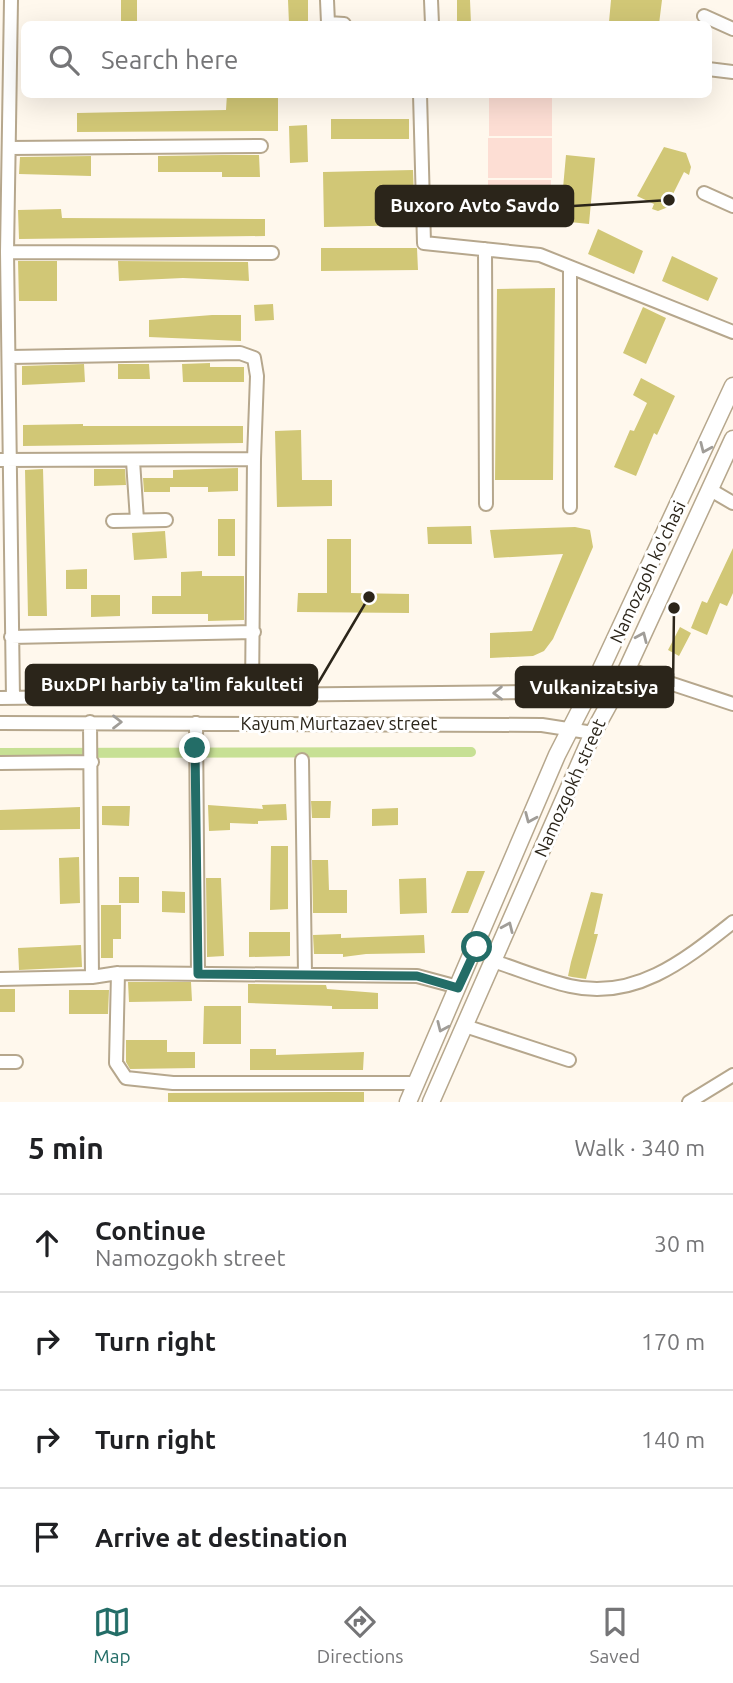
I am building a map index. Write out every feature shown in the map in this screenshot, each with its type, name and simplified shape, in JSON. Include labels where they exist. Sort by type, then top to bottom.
[{"type":"main road","name":"Namozgoh ko'chasi","points":[[458,988],[570,730],[733,386]]},
{"type":"main road","name":"Namozgokh street","points":[[431,1102],[593,733],[627,669],[733,439]]},
{"type":"main road","points":[[408,1102],[458,988]]},
{"type":"street","points":[[7,698],[11,637],[5,460],[10,357],[9,148],[4,73],[11,0]]},
{"type":"street","points":[[327,0],[328,21]]},
{"type":"street","points":[[431,0],[432,21]]},
{"type":"street","points":[[704,16],[733,29]]},
{"type":"street","points":[[712,69],[733,72]]},
{"type":"street","points":[[420,98],[424,243],[540,255],[733,332]]},
{"type":"street","points":[[9,148],[261,145]]},
{"type":"street","points":[[704,193],[733,206]]},
{"type":"street","points":[[485,249],[486,505]]},
{"type":"street","points":[[8,252],[272,253]]},
{"type":"street","points":[[569,267],[570,507]]},
{"type":"street","points":[[10,357],[240,353],[254,358],[257,376],[252,696]]},
{"type":"street","points":[[5,460],[254,459]]},
{"type":"street","points":[[133,461],[137,520]]},
{"type":"street","points":[[709,489],[733,503]]},
{"type":"street","points":[[113,521],[166,520]]},
{"type":"street","points":[[11,637],[254,632]]},
{"type":"street","points":[[627,669],[733,704]]},
{"type":"street","name":"Kayum Murtazaev street","points":[[7,698],[616,691]]},
{"type":"street","points":[[90,722],[92,977]]},
{"type":"street","name":"Kayum Murtazaev street","points":[[0,723],[542,725],[593,733]]},
{"type":"street","points":[[196,723],[198,974]]},
{"type":"street","points":[[0,764],[91,755]]},
{"type":"street","points":[[302,760],[305,974]]},
{"type":"street","points":[[493,961],[571,987],[621,989],[664,972],[733,922]]},
{"type":"street","points":[[0,979],[92,977],[118,973],[417,976],[458,988]]},
{"type":"street","points":[[118,973],[117,1063],[126,1078],[173,1083],[416,1083]]},
{"type":"street","points":[[465,1026],[569,1060]]},
{"type":"street","points":[[0,1062],[16,1062]]},
{"type":"street","points":[[689,1102],[733,1075]]},
{"type":"shaded area","points":[[489,98],[552,98],[552,136],[489,136]]},
{"type":"shaded area","points":[[488,138],[552,138],[552,178],[488,178]]},
{"type":"shaded area","points":[[488,180],[551,180],[551,215],[488,214]]},
{"type":"building","points":[[121,0],[137,0],[137,21],[121,21]]},
{"type":"building","points":[[288,0],[308,0],[308,21],[289,21]]},
{"type":"building","points":[[457,0],[470,0],[471,21],[457,21]]},
{"type":"building","points":[[611,0],[662,0],[659,21],[609,21]]},
{"type":"building","points":[[227,98],[278,98],[278,131],[77,132],[77,113],[226,110]]},
{"type":"building","points":[[331,119],[409,119],[409,139],[331,139]]},
{"type":"building","points":[[307,125],[308,162],[290,163],[289,126]]},
{"type":"building","points":[[664,147],[686,153],[691,167],[689,175],[684,172],[670,200],[674,202],[671,206],[658,211],[652,209],[654,204],[637,196]]},
{"type":"building","points":[[259,155],[260,177],[222,177],[222,172],[158,172],[158,156]]},
{"type":"building","points":[[566,155],[595,158],[589,224],[560,221]]},
{"type":"building","points":[[91,156],[91,176],[19,174],[20,157]]},
{"type":"building","points":[[413,170],[415,225],[324,227],[323,172]]},
{"type":"building","points":[[61,209],[62,218],[265,219],[265,236],[19,239],[18,210]]},
{"type":"building","points":[[598,229],[643,251],[634,274],[588,254]]},
{"type":"building","points":[[321,248],[417,248],[418,270],[321,271]]},
{"type":"building","points":[[672,256],[718,278],[708,301],[662,281]]},
{"type":"building","points":[[18,261],[57,261],[57,301],[19,301]]},
{"type":"building","points":[[118,261],[248,262],[249,281],[183,278],[119,281]]},
{"type":"building","points":[[555,288],[553,480],[495,480],[497,289]]},
{"type":"building","points":[[273,304],[274,320],[255,321],[254,305]]},
{"type":"building","points":[[643,307],[666,318],[646,364],[623,353]]},
{"type":"building","points":[[241,315],[241,341],[149,337],[149,320]]},
{"type":"building","points":[[210,363],[210,367],[244,367],[244,382],[183,382],[182,364]]},
{"type":"building","points":[[84,364],[85,382],[22,385],[22,366]]},
{"type":"building","points":[[118,364],[149,364],[150,379],[118,379]]},
{"type":"building","points":[[641,378],[675,396],[657,435],[654,433],[636,476],[614,467],[630,430],[634,431],[647,403],[633,395]]},
{"type":"building","points":[[23,425],[243,426],[243,443],[23,446]]},
{"type":"building","points":[[301,430],[302,480],[332,480],[332,506],[277,507],[275,431]]},
{"type":"building","points":[[238,468],[238,491],[208,492],[208,487],[170,487],[170,492],[144,492],[143,478],[173,478],[173,470]]},
{"type":"building","points":[[43,469],[47,616],[28,616],[25,470]]},
{"type":"building","points":[[94,469],[125,469],[126,485],[94,486]]},
{"type":"building","points":[[218,519],[235,519],[235,556],[218,556]]},
{"type":"building","points":[[471,526],[472,544],[428,544],[427,527]]},
{"type":"building","points":[[575,527],[590,530],[593,547],[553,639],[544,651],[533,656],[490,658],[490,633],[532,631],[563,554],[494,558],[490,530]]},
{"type":"building","points":[[165,531],[167,558],[134,560],[132,533]]},
{"type":"building","points":[[327,539],[351,539],[351,593],[409,594],[409,613],[297,612],[298,593],[327,593]]},
{"type":"building","points":[[733,548],[733,593],[727,606],[720,603],[707,635],[691,628],[702,601],[707,603]]},
{"type":"building","points":[[87,569],[87,589],[66,589],[66,570]]},
{"type":"building","points":[[202,571],[202,576],[244,576],[244,620],[208,621],[208,614],[152,614],[152,596],[181,596],[181,572]]},
{"type":"building","points":[[91,595],[120,595],[120,616],[91,617]]},
{"type":"building","points":[[680,627],[691,633],[679,656],[668,650]]},
{"type":"building","points":[[311,801],[331,801],[330,818],[312,818]]},
{"type":"building","points":[[286,804],[287,820],[258,821],[258,824],[230,823],[230,830],[209,831],[208,805],[263,809],[262,805]]},
{"type":"building","points":[[102,806],[130,806],[129,826],[102,825]]},
{"type":"building","points":[[80,807],[80,829],[0,830],[0,810]]},
{"type":"building","points":[[398,808],[398,825],[372,826],[372,809]]},
{"type":"building","points":[[271,846],[288,846],[288,909],[270,910]]},
{"type":"building","points":[[79,857],[80,903],[60,904],[59,858]]},
{"type":"building","points":[[312,860],[328,860],[329,890],[347,890],[347,913],[313,913]]},
{"type":"building","points":[[467,871],[485,871],[468,913],[451,913]]},
{"type":"building","points":[[119,877],[139,877],[139,903],[119,903]]},
{"type":"building","points":[[206,878],[221,878],[224,956],[207,957]]},
{"type":"building","points":[[426,878],[427,913],[400,914],[399,879]]},
{"type":"building","points":[[162,891],[185,892],[185,913],[162,912]]},
{"type":"building","points":[[591,892],[603,894],[594,934],[598,934],[586,979],[568,976]]},
{"type":"building","points":[[101,905],[121,905],[121,939],[113,939],[113,958],[101,958]]},
{"type":"building","points":[[249,932],[290,932],[290,956],[249,957]]},
{"type":"building","points":[[341,934],[341,938],[424,935],[425,953],[343,957],[343,954],[314,954],[313,935]]},
{"type":"building","points":[[81,945],[82,967],[19,970],[18,948]]},
{"type":"building","points":[[128,982],[191,982],[192,1001],[129,1002]]},
{"type":"building","points":[[248,984],[326,985],[327,989],[378,993],[378,1009],[332,1009],[332,1006],[248,1003]]},
{"type":"building","points":[[0,989],[15,989],[15,1012],[0,1012]]},
{"type":"building","points":[[69,990],[109,990],[108,1014],[69,1014]]},
{"type":"building","points":[[204,1006],[241,1006],[241,1044],[203,1044]]},
{"type":"building","points":[[126,1040],[167,1040],[167,1052],[195,1052],[195,1068],[130,1069],[126,1062]]},
{"type":"building","points":[[250,1049],[276,1049],[276,1055],[364,1052],[363,1070],[250,1070]]},
{"type":"building","points":[[364,1092],[364,1102],[168,1102],[168,1093]]},
{"type":"waterway","points":[[0,753],[471,752]]},
{"type":"place","name":"Buxoro Avto Savdo","points":[[669,200]]},
{"type":"place","name":"BuxDPI harbiy ta'lim fakulteti","points":[[369,597]]},
{"type":"place","name":"Vulkanizatsiya","points":[[674,608]]},
{"type":"route","points":[[195,748],[198,974],[417,976],[458,988],[477,947]]}]
